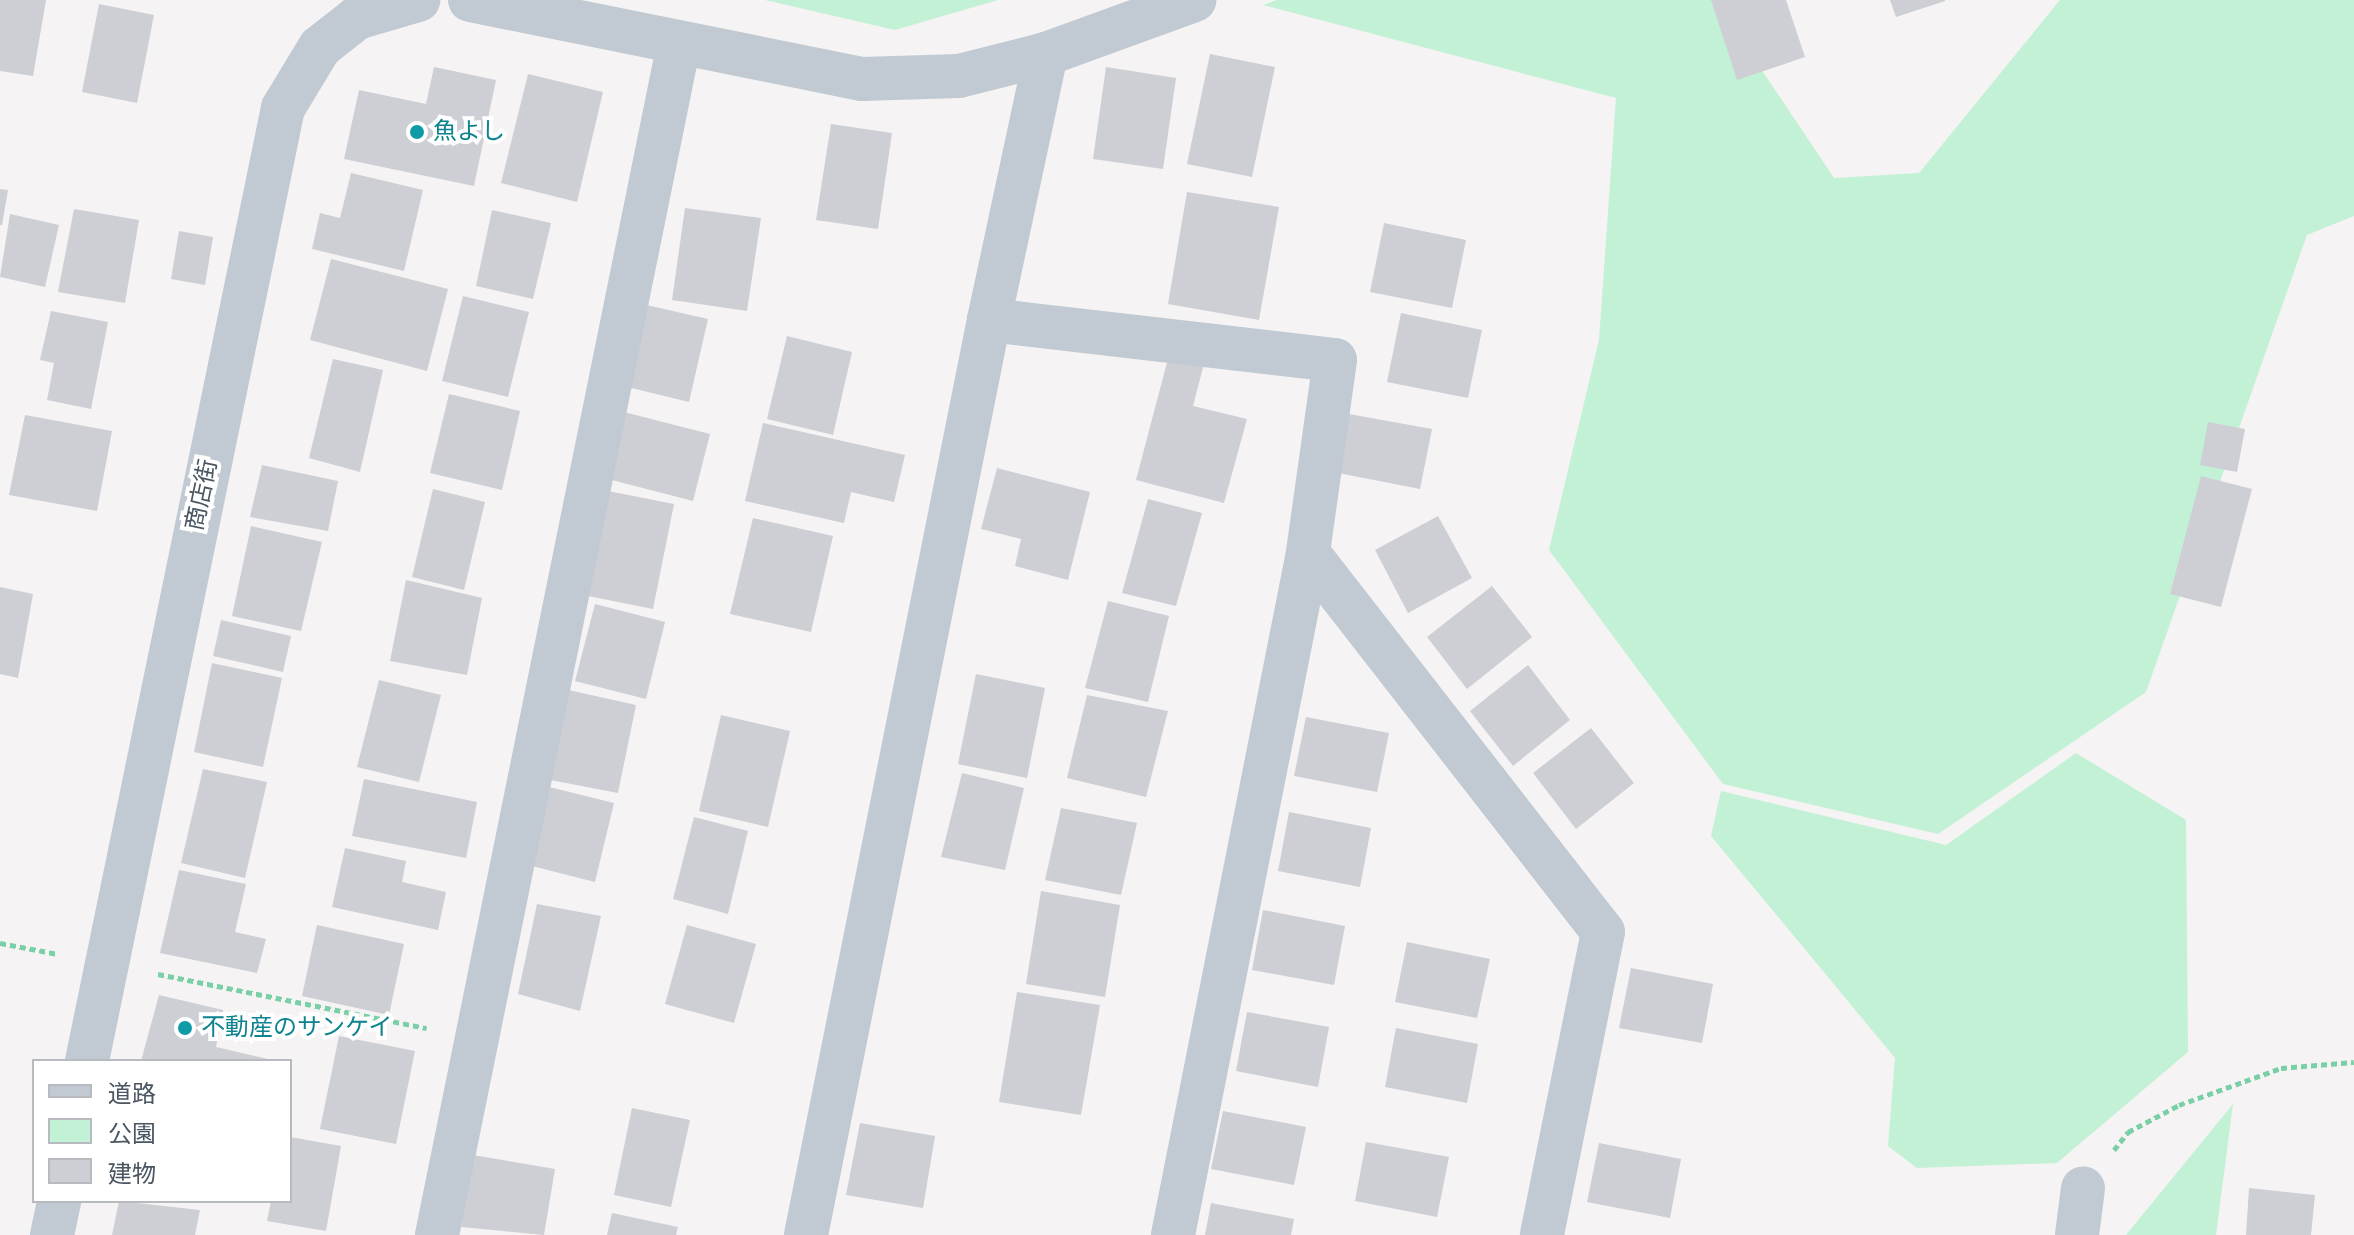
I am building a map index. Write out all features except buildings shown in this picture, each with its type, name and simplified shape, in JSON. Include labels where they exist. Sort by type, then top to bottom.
[{"type":"street","name":"商店街","points":[[87,1059],[283,108],[320,47],[357,18],[418,0]]},
{"type":"street","points":[[470,0],[679,43],[908,82],[1046,54],[1194,0]]},
{"type":"street","points":[[437,1235],[679,43]]},
{"type":"street","points":[[806,1235],[989,320],[1046,54]]},
{"type":"street","points":[[989,320],[1335,360],[1308,553],[1173,1235]]},
{"type":"street","points":[[1308,553],[1603,932],[1542,1235]]},
{"type":"street","points":[[2077,1235],[2083,1188]]},
{"type":"street","points":[[52,1235],[59,1203]]},
{"type":"path","points":[[106,964],[476,1037]]},
{"type":"path","points":[[2083,1188],[2128,1132],[2179,1105],[2281,1068],[2354,1062]]},
{"type":"green space","points":[[765,0],[998,0],[895,30]]},
{"type":"green space","points":[[1277,0],[1715,0],[1834,178],[1919,173],[2060,0],[2354,0],[2354,216],[2307,235],[2146,692],[1938,834],[1723,784],[1549,550],[1599,340],[1616,98],[1263,5]]},
{"type":"green space","points":[[2076,753],[2186,820],[2188,1052],[2057,1163],[1917,1168],[1888,1146],[1895,1058],[1711,836],[1721,791],[1946,845]]},
{"type":"green space","points":[[2233,1104],[2216,1235],[2126,1235]]},
{"type":"place","name":"魚よし","points":[[417,132]]},
{"type":"place","name":"不動産のサンケイ","points":[[185,1028]]}]
